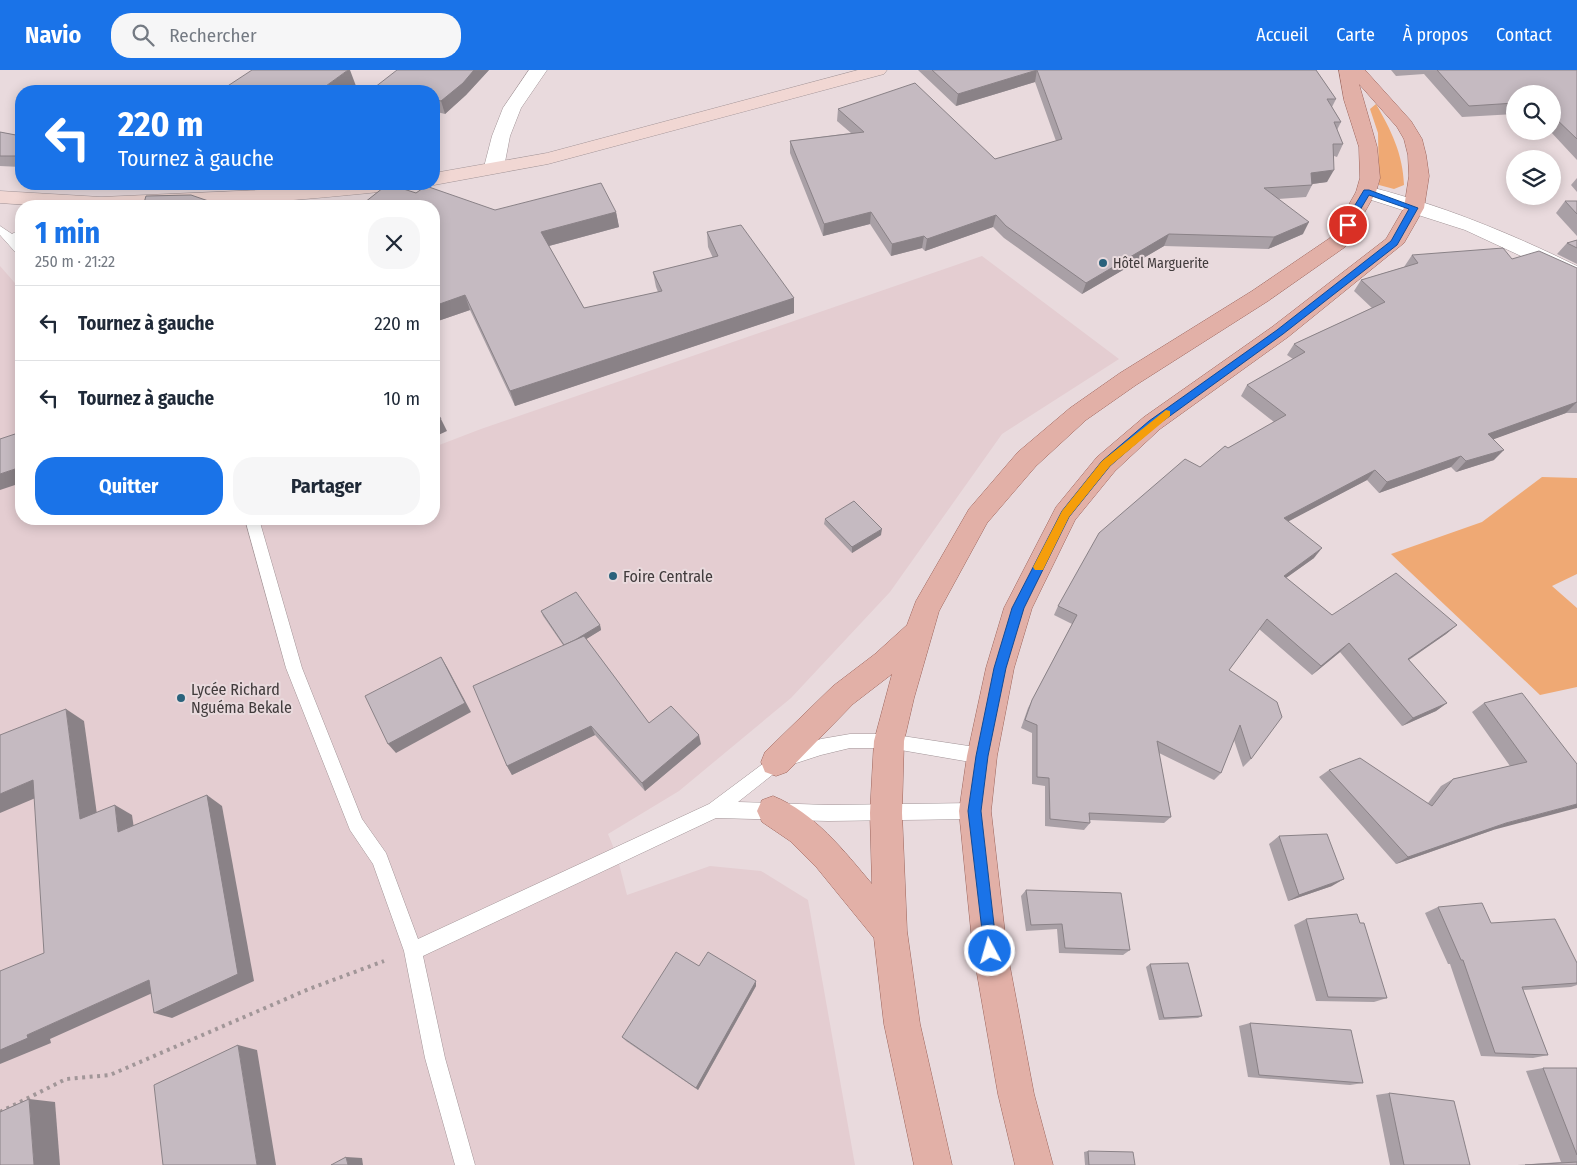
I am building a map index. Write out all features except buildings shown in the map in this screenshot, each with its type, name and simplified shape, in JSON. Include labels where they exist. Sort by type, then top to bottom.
[{"type":"main road","points":[[440,178],[548,158],[878,70]]},
{"type":"main road","points":[[933,1165],[902,1024],[890,931],[886,813],[889,741],[899,698],[926,609],[978,516],[1027,459],[1078,414],[1128,379],[1268,291],[1338,242],[1366,192],[1370,178],[1368,147],[1354,100],[1348,70]]},
{"type":"main road","points":[[1034,1165],[1016,1094],[990,951],[975,811],[982,756],[1000,668],[1018,608],[1065,514],[1106,464],[1152,423],[1280,332],[1394,243],[1414,208],[1419,176],[1413,139],[1405,125],[1356,70]]},
{"type":"main road","points":[[198,200],[342,190]]},
{"type":"main road","points":[[0,197],[24,200]]},
{"type":"main road","points":[[776,762],[843,695],[885,663],[920,631]]},
{"type":"main road","points":[[773,810],[801,830],[828,857],[890,931]]},
{"type":"street","points":[[494,167],[501,136],[512,108],[538,70]]},
{"type":"street","points":[[1366,192],[1472,226],[1524,248],[1577,275]]},
{"type":"lane","points":[[0,229],[15,244]]},
{"type":"lane","points":[[12,240],[15,237]]},
{"type":"lane","points":[[254,525],[294,668],[356,824],[380,858],[413,951],[435,1058],[466,1165]]},
{"type":"lane","points":[[413,951],[715,810],[776,762],[821,747],[850,741],[889,741],[982,756]]},
{"type":"lane","points":[[715,810],[886,813],[975,811]]},
{"type":"path","points":[[0,1112],[66,1079],[110,1075],[308,989],[413,951]]},
{"type":"shaded area","points":[[1376,104],[1387,123],[1399,153],[1404,185],[1394,189],[1379,185],[1378,133],[1370,109]]},
{"type":"shaded area","name":"Lycée Richard Nguéma Bekale","points":[[982,256],[1119,359],[1002,434],[890,592],[791,698],[679,791],[608,834],[617,856],[627,895],[710,866],[761,871],[808,900],[855,1165],[0,1165],[0,266],[15,283],[15,525],[440,525],[440,445]]},
{"type":"shaded area","points":[[1542,477],[1577,478],[1577,574],[1552,586],[1577,608],[1577,687],[1540,695],[1391,554],[1482,522]]},
{"type":"slow traffic","points":[[1039,567],[1065,514],[1106,464],[1166,413]]},
{"type":"place","name":"Hôtel Marguerite","points":[[1103,263]]},
{"type":"place","name":"Foire Centrale","points":[[613,576]]},
{"type":"place","name":"Lycée Richard Nguéma Bekale","points":[[181,698]]},
{"type":"route","points":[[990,951],[975,811],[982,756],[1000,668],[1018,608],[1065,514],[1106,464],[1152,423],[1212,382],[1369,264],[1394,243],[1414,208],[1366,192],[1348,225]]}]
